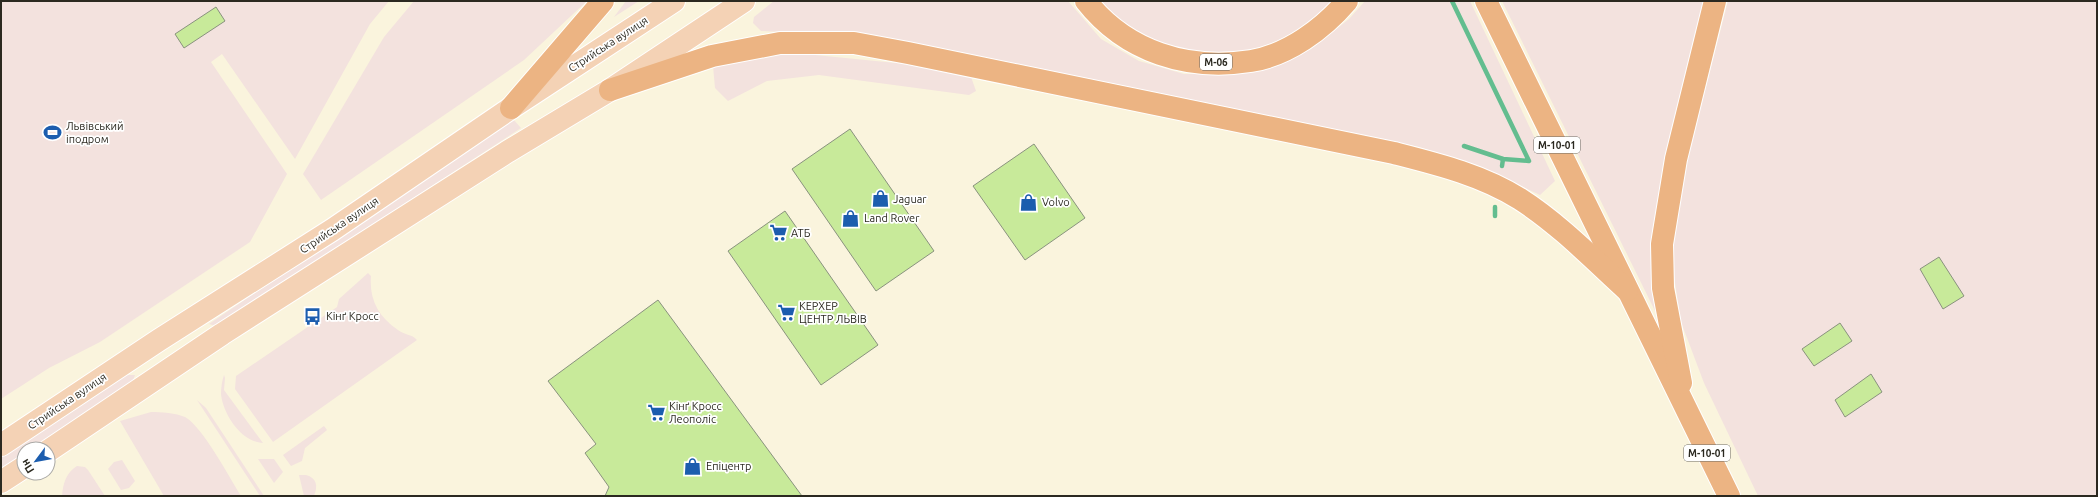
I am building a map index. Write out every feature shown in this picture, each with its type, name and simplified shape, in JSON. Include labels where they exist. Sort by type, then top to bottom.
[{"type":"highway","points":[[511,108],[603,1]]},
{"type":"highway","name":"М-06","points":[[1086,1],[1100,19],[1122,36],[1144,48],[1176,59],[1212,62],[1252,61],[1279,52],[1304,39],[1335,15],[1347,1]]},
{"type":"highway","name":"М-10-01","points":[[1486,1],[1728,496]]},
{"type":"highway","points":[[1686,409],[1663,288],[1662,244],[1676,159],[1714,1]]},
{"type":"highway","points":[[610,90],[712,56],[780,42],[854,43],[908,53],[1394,153],[1448,167],[1519,198],[1562,231],[1627,290]]},
{"type":"main road","name":"Стрийська вулиця","points":[[1,445],[159,340],[332,230],[511,108],[674,1]]},
{"type":"main road","points":[[56,446],[175,366],[401,219],[610,90],[744,1]]},
{"type":"main road","points":[[159,340],[175,366]]},
{"type":"main road","points":[[1,482],[16,472]]},
{"type":"shaded area","points":[[1,1],[389,1],[370,24],[295,159],[222,54],[211,62],[287,174],[250,242],[100,342],[49,368],[1,399]]},
{"type":"shaded area","points":[[414,1],[587,1],[524,60],[321,200],[303,174],[384,37]]},
{"type":"shaded area","points":[[626,1],[639,1],[614,17]]},
{"type":"shaded area","points":[[774,1],[1068,1],[1101,39],[1139,61],[1184,74],[1229,74],[1273,67],[1311,49],[1349,19],[1365,1],[1470,1],[1555,181],[1540,195],[1477,165],[1419,147],[1170,96],[857,36],[761,31],[753,23],[754,17]]},
{"type":"shaded area","points":[[1101,1],[1335,1],[1304,26],[1283,38],[1245,50],[1218,53],[1191,51],[1157,41],[1120,20]]},
{"type":"shaded area","points":[[1502,1],[1709,1],[1654,251],[1657,315]]},
{"type":"shaded area","points":[[1728,1],[2097,1],[2097,496],[1758,496],[1704,383],[1681,322],[1670,250],[1677,199]]},
{"type":"shaded area","points":[[785,52],[906,64],[970,74],[976,91],[969,95],[819,75],[767,81],[728,101],[715,88],[713,66]]},
{"type":"shaded area","points":[[513,119],[521,128],[216,326],[209,324]]},
{"type":"shaded area","points":[[368,273],[371,276],[373,300],[380,313],[391,325],[417,340],[273,442],[235,389],[236,376],[337,307],[339,299]]},
{"type":"shaded area","points":[[126,375],[135,375],[131,385],[45,441],[25,441]]},
{"type":"shaded area","points":[[224,375],[224,390],[263,443],[247,438],[234,426],[229,418],[222,402],[221,394]]},
{"type":"shaded area","points":[[197,400],[206,408],[264,496],[260,496]]},
{"type":"shaded area","points":[[151,412],[177,415],[185,417],[192,422],[200,431],[223,465],[241,496],[164,496],[120,421]]},
{"type":"shaded area","points":[[324,426],[327,430],[305,448],[302,461],[291,466],[283,455]]},
{"type":"shaded area","points":[[16,447],[16,460],[1,470],[1,457]]},
{"type":"shaded area","points":[[258,459],[274,459],[283,472],[274,483]]},
{"type":"shaded area","points":[[122,460],[135,481],[129,488],[121,490],[108,469],[114,462]]},
{"type":"shaded area","points":[[77,466],[85,467],[88,470],[105,496],[62,496],[63,487],[68,475]]},
{"type":"shaded area","points":[[299,475],[310,476],[316,483],[314,496],[304,496]]},
{"type":"building","points":[[216,7],[225,21],[184,48],[175,34]]},
{"type":"building","points":[[850,129],[934,251],[876,291],[792,169]]},
{"type":"building","name":"Volvo","points":[[1034,144],[1085,218],[1025,260],[973,186]]},
{"type":"building","points":[[785,211],[878,345],[821,385],[728,251]]},
{"type":"building","points":[[1939,257],[1964,296],[1943,309],[1920,269]]},
{"type":"building","name":"Кінґ Кросс Леополіс","points":[[658,300],[802,496],[605,496],[609,487],[585,453],[596,444],[548,381]]},
{"type":"building","points":[[1840,323],[1852,341],[1814,366],[1802,349]]},
{"type":"building","points":[[1871,374],[1882,392],[1845,417],[1835,400]]},
{"type":"waterway","points":[[1452,1],[1529,161],[1503,159],[1464,146]]},
{"type":"waterway","points":[[1502,166],[1503,159]]},
{"type":"waterway","points":[[1495,207],[1495,216]]},
{"type":"place","name":"Львівський іподром","points":[[53,132]]},
{"type":"place","name":"Jaguar","points":[[880,199]]},
{"type":"place","name":"Volvo","points":[[1029,202]]},
{"type":"place","name":"Land Rover","points":[[851,218]]},
{"type":"place","name":"АТБ","points":[[778,233]]},
{"type":"place","name":"КЕРХЕР ЦЕНТР ЛЬВІВ","points":[[786,312]]},
{"type":"place","name":"Кінґ Кросс","points":[[313,316]]},
{"type":"place","name":"Кінґ Кросс Леополіс","points":[[656,412]]},
{"type":"place","name":"Епіцентр","points":[[693,466]]}]
